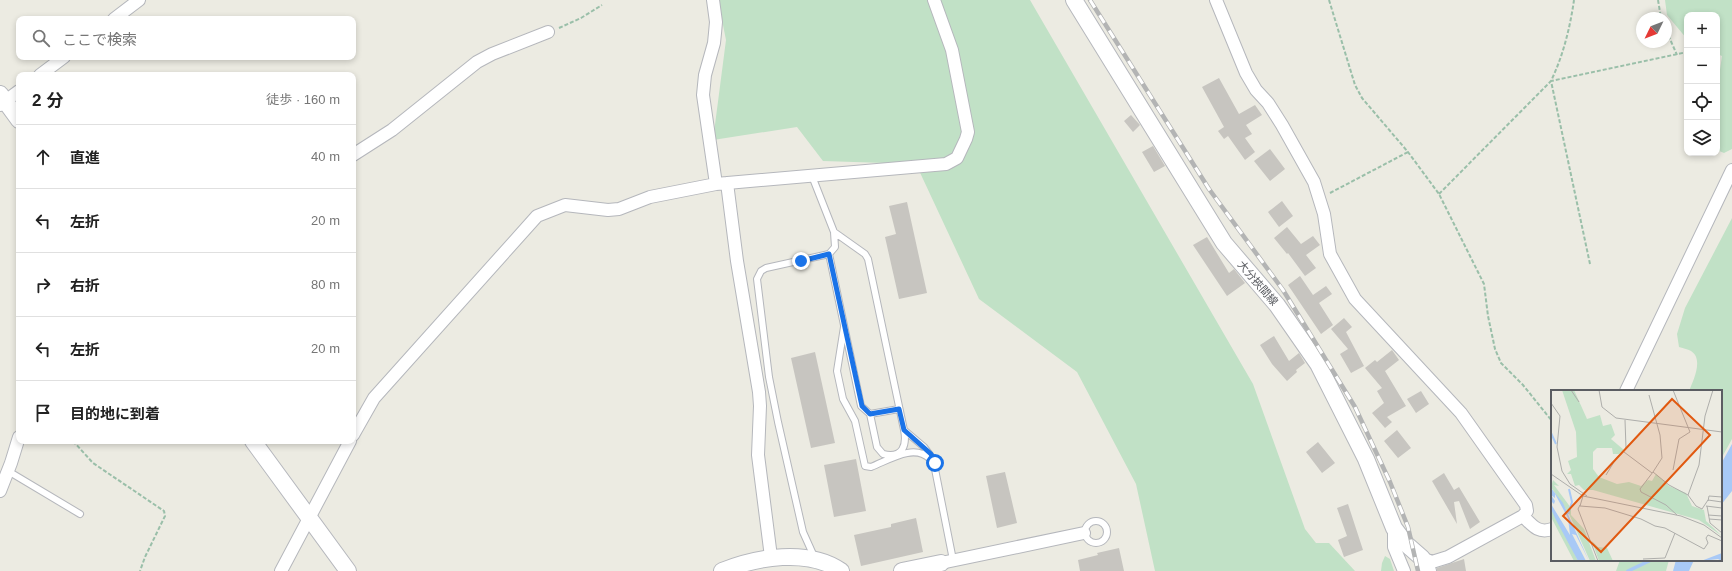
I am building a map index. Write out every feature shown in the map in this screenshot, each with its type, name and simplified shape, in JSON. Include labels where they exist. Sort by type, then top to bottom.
[{"type":"main road","name":"大分挾間線","points":[[1074,0],[1224,243],[1277,305],[1318,364],[1366,459],[1394,528],[1425,565]]},
{"type":"main road","points":[[2,100],[16,116]]},
{"type":"main road","points":[[255,444],[348,571]]},
{"type":"main road","points":[[722,571],[771,557],[781,556],[827,563],[841,571]]},
{"type":"main road","points":[[902,571],[946,565]]},
{"type":"street","points":[[118,16],[139,0]]},
{"type":"street","points":[[713,0],[716,33],[705,75],[703,95],[737,261],[759,392],[760,406],[758,455],[771,557]]},
{"type":"street","points":[[356,430],[374,398],[537,216],[565,205],[608,210],[619,209],[650,196],[722,183],[946,164],[957,158],[966,139],[966,122],[952,50],[934,0]]},
{"type":"street","points":[[1216,0],[1246,73],[1256,90],[1268,103],[1282,125],[1314,182],[1324,214],[1330,254],[1355,299],[1461,413],[1526,505],[1527,511],[1523,516],[1444,559],[1425,565]]},
{"type":"street","points":[[356,153],[392,130],[477,62],[492,54],[548,32]]},
{"type":"street","points":[[44,72],[60,60]]},
{"type":"street","points":[[2,100],[16,93]]},
{"type":"street","points":[[1626,390],[1732,170]]},
{"type":"street","points":[[0,491],[17,444]]},
{"type":"street","points":[[281,571],[348,444]]},
{"type":"street","points":[[1523,516],[1538,530],[1545,532],[1551,529]]},
{"type":"street","points":[[1394,528],[1394,547],[1404,571]]},
{"type":"street","points":[[946,565],[1084,533]]},
{"type":"lane","points":[[812,176],[834,232],[835,247],[829,254],[766,268],[761,271],[757,279],[769,377],[803,532],[812,552],[813,560]]},
{"type":"lane","points":[[829,254],[862,406],[870,414],[878,448],[883,454],[893,455],[902,450],[906,441],[868,259],[865,254],[834,232]]},
{"type":"lane","points":[[844,327],[837,371],[843,399],[855,421],[865,466],[871,467],[914,451],[924,453],[935,463]]},
{"type":"lane","points":[[870,414],[899,409]]},
{"type":"lane","points":[[904,430],[931,454],[935,463],[946,565]]},
{"type":"lane","points":[[8,471],[80,514]]},
{"type":"path","points":[[1329,0],[1356,86],[1362,98],[1408,152],[1439,194],[1484,284],[1488,316],[1498,357],[1501,363],[1536,399],[1551,420]]},
{"type":"path","points":[[1439,194],[1551,81],[1564,48],[1574,0]]},
{"type":"path","points":[[1658,0],[1660,12]]},
{"type":"path","points":[[548,32],[581,18],[602,5]]},
{"type":"path","points":[[1672,44],[1677,55]]},
{"type":"path","points":[[1551,81],[1684,53]]},
{"type":"path","points":[[1551,81],[1590,264]]},
{"type":"path","points":[[1319,198],[1408,152]]},
{"type":"path","points":[[76,444],[93,463],[164,511],[165,516],[145,557],[140,571]]},
{"type":"green space","points":[[718,0],[1030,0],[1253,384],[1305,529],[1316,543],[1329,543],[1355,571],[1155,571],[1136,484],[1077,372],[979,299],[916,164],[823,161],[797,127],[713,140],[726,40]]},
{"type":"green space","points":[[1665,0],[1732,0],[1732,149],[1724,153],[1720,151],[1720,70],[1722,56],[1720,55],[1720,12],[1684,12],[1684,35],[1672,21],[1672,12],[1667,12]]},
{"type":"green space","points":[[1732,218],[1732,439],[1722,457],[1722,390],[1689,390],[1695,376],[1697,359],[1691,351],[1679,347],[1677,334],[1685,308]]},
{"type":"green space","points":[[1385,556],[1390,559],[1394,571],[1381,571]]},
{"type":"green space","points":[[1620,561],[1669,561],[1666,571],[1616,571]]},
{"type":"water","points":[[1732,444],[1732,491],[1722,504],[1722,462]]},
{"type":"water","points":[[1676,561],[1694,561],[1689,571],[1673,571]]},
{"type":"building","points":[[1219,78],[1239,114],[1255,105],[1262,115],[1246,125],[1252,134],[1245,138],[1255,152],[1245,160],[1228,136],[1224,139],[1218,131],[1224,127],[1202,87]]},
{"type":"building","points":[[1131,115],[1140,125],[1133,132],[1124,121]]},
{"type":"building","points":[[1153,146],[1165,166],[1154,172],[1142,152]]},
{"type":"building","points":[[1270,149],[1285,169],[1270,181],[1254,161]]},
{"type":"building","points":[[1282,201],[1293,216],[1279,227],[1268,212]]},
{"type":"building","points":[[907,202],[927,293],[899,299],[885,237],[896,234],[889,206]]},
{"type":"building","points":[[1287,227],[1301,244],[1313,236],[1320,245],[1306,255],[1316,268],[1305,276],[1288,253],[1287,254],[1274,238]]},
{"type":"building","points":[[1207,237],[1229,273],[1234,269],[1245,283],[1227,296],[1193,245]]},
{"type":"building","points":[[1300,276],[1313,295],[1326,286],[1332,294],[1319,303],[1333,325],[1321,334],[1288,285]]},
{"type":"building","points":[[1344,318],[1352,327],[1346,332],[1364,366],[1351,373],[1340,354],[1348,349],[1331,329]]},
{"type":"building","points":[[1274,336],[1289,361],[1299,353],[1305,363],[1296,370],[1297,372],[1287,381],[1272,364],[1260,345]]},
{"type":"building","points":[[1392,350],[1399,360],[1385,371],[1406,406],[1387,417],[1392,422],[1385,428],[1372,413],[1384,403],[1377,391],[1382,388],[1365,368],[1375,360],[1377,362]]},
{"type":"building","points":[[815,352],[835,443],[811,448],[791,358]]},
{"type":"building","points":[[1421,391],[1429,404],[1416,413],[1407,399]]},
{"type":"building","points":[[1397,430],[1411,448],[1398,458],[1384,441]]},
{"type":"building","points":[[1318,442],[1335,463],[1322,473],[1306,452]]},
{"type":"building","points":[[856,459],[866,511],[834,517],[824,465]]},
{"type":"building","points":[[1005,472],[1017,523],[997,528],[986,476]]},
{"type":"building","points":[[1444,473],[1454,490],[1459,487],[1480,522],[1470,529],[1459,501],[1454,502],[1457,524],[1432,481]]},
{"type":"building","points":[[1348,504],[1363,550],[1344,557],[1338,540],[1347,536],[1337,508]]},
{"type":"building","points":[[916,518],[923,552],[861,566],[854,535],[891,527],[891,524]]},
{"type":"building","points":[[1119,548],[1124,571],[1080,571],[1078,560],[1098,555],[1097,553]]},
{"type":"building","points":[[1464,559],[1466,571],[1437,571],[1437,568]]},
{"type":"waterway","points":[[1628,571],[1649,561]]},
{"type":"railway","points":[[1090,0],[1209,189],[1283,290],[1355,407],[1390,482],[1408,527],[1418,571]]},
{"type":"route","points":[[801,261],[826,256],[829,254],[859,399],[864,410],[870,414],[876,414],[899,409],[904,430],[931,454],[935,463]]}]
